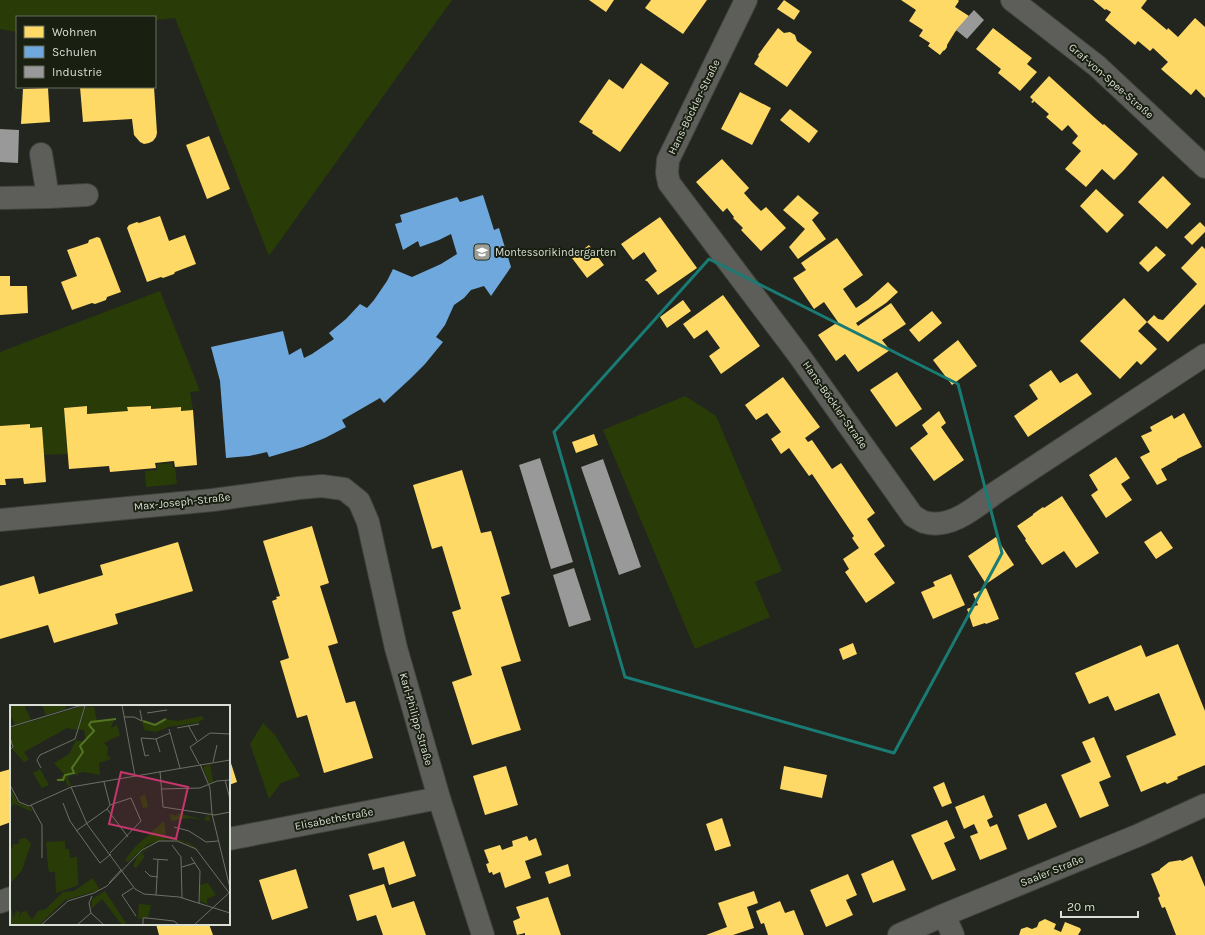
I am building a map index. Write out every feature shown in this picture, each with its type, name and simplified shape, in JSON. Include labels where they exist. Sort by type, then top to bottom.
[{"type":"street","name":"Hans-Böckler-Straße","points":[[746,0],[668,160],[667,173],[669,182],[798,354],[913,516],[923,522],[935,524],[958,518],[970,512],[995,493],[1205,355]]},
{"type":"street","name":"Graf-von-Spee-Straße","points":[[1012,0],[1097,66],[1205,167]]},
{"type":"street","points":[[41,154],[48,197]]},
{"type":"street","points":[[0,198],[87,195]]},
{"type":"street","name":"Max-Joseph-Straße","points":[[0,520],[213,500],[322,486],[344,489],[359,501]]},
{"type":"street","name":"Karl-Philipp-Straße","points":[[359,501],[368,522],[396,648],[439,798],[483,935]]},
{"type":"street","name":"Elisabethstraße","points":[[230,839],[439,798]]},
{"type":"street","name":"Saaler Straße","points":[[899,935],[1139,835],[1205,805]]},
{"type":"street","points":[[0,902],[10,898]]},
{"type":"street","points":[[944,915],[953,935]]},
{"type":"highlighted area","points":[[709,259],[958,384],[1002,553],[894,753],[625,677],[554,432]]},
{"type":"green space","points":[[0,0],[452,0],[269,256],[175,18],[156,20],[156,16],[16,16],[16,32],[0,29]]},
{"type":"green space","points":[[160,291],[200,391],[190,392],[193,410],[181,411],[181,407],[151,409],[151,406],[128,407],[128,411],[87,414],[86,406],[64,408],[68,454],[44,455],[42,427],[30,428],[30,424],[0,426],[0,352]]},
{"type":"green space","points":[[685,396],[716,416],[782,571],[755,582],[770,617],[695,649],[603,430]]},
{"type":"green space","points":[[172,463],[173,468],[175,468],[177,484],[146,487],[145,471],[157,470],[157,464]]},
{"type":"green space","points":[[263,723],[275,735],[300,776],[281,783],[269,799],[250,744]]},
{"type":"building: Wohnen","points":[[589,0],[614,0],[606,12]]},
{"type":"building: Wohnen","points":[[651,0],[707,0],[683,34],[645,8]]},
{"type":"building: Wohnen","points":[[784,0],[800,11],[794,20],[777,9]]},
{"type":"building: Wohnen","points":[[901,0],[958,0],[959,1],[955,7],[969,16],[955,32],[947,47],[940,55],[928,46],[930,43],[919,36],[923,30],[909,21],[916,10]]},
{"type":"building: Wohnen","points":[[1093,0],[1147,0],[1141,8],[1167,30],[1168,28],[1178,37],[1195,18],[1205,27],[1205,98],[1196,89],[1191,95],[1161,69],[1168,62],[1153,48],[1150,51],[1138,41],[1135,45],[1105,20],[1111,12],[1106,9],[1105,10]]},
{"type":"building: Wohnen","points":[[778,28],[784,33],[790,32],[795,35],[797,41],[812,52],[787,87],[754,64],[759,56],[758,55]]},
{"type":"building: Wohnen","points":[[993,28],[1032,58],[1027,64],[1037,72],[1020,91],[998,73],[1001,69],[976,49]]},
{"type":"building: Wohnen","points":[[641,63],[669,83],[620,152],[592,133],[593,131],[579,122],[609,79],[623,89]]},
{"type":"building: Wohnen","points":[[1049,76],[1095,118],[1138,154],[1114,180],[1102,169],[1086,187],[1065,169],[1081,151],[1072,143],[1078,136],[1068,125],[1062,131],[1046,117],[1049,114],[1034,101],[1033,103],[1031,102],[1033,100],[1030,97]]},
{"type":"building: Wohnen","points":[[48,88],[50,122],[21,124],[23,89]]},
{"type":"building: Wohnen","points":[[80,88],[154,88],[157,133],[153,141],[149,143],[144,144],[140,142],[134,135],[132,119],[83,122]]},
{"type":"building: Wohnen","points":[[740,92],[771,108],[752,145],[721,129]]},
{"type":"building: Wohnen","points":[[790,109],[818,131],[809,143],[780,120]]},
{"type":"building: Wohnen","points":[[209,136],[230,189],[207,199],[186,145]]},
{"type":"building: Wohnen","points":[[722,159],[749,188],[744,193],[751,201],[761,211],[766,207],[786,228],[761,251],[741,230],[743,228],[733,218],[734,217],[727,208],[723,212],[696,182]]},
{"type":"building: Wohnen","points":[[1163,176],[1191,204],[1167,229],[1138,202]]},
{"type":"building: Wohnen","points":[[1096,189],[1124,215],[1107,233],[1080,206]]},
{"type":"building: Wohnen","points":[[798,195],[819,213],[812,220],[826,239],[798,259],[789,247],[805,229],[783,210]]},
{"type":"building: Wohnen","points":[[160,216],[169,241],[185,235],[196,264],[175,272],[174,274],[147,282],[127,228],[129,225],[137,222],[139,223]]},
{"type":"building: Wohnen","points":[[660,217],[697,268],[658,295],[645,280],[657,271],[644,252],[633,260],[621,244]]},
{"type":"building: Wohnen","points":[[1200,222],[1205,227],[1205,232],[1192,245],[1184,237]]},
{"type":"building: Wohnen","points":[[97,237],[100,238],[121,292],[107,297],[106,300],[72,310],[61,282],[77,276],[67,250],[88,243],[89,240]]},
{"type":"building: Wohnen","points":[[837,238],[863,275],[843,289],[856,308],[868,300],[888,282],[898,292],[886,303],[856,323],[858,326],[891,303],[906,324],[882,340],[890,350],[858,372],[845,354],[836,361],[818,335],[838,322],[824,302],[814,309],[793,278],[806,270],[801,263]]},
{"type":"building: Wohnen","points":[[589,245],[604,265],[587,278],[572,258]]},
{"type":"building: Wohnen","points":[[1156,246],[1166,255],[1148,272],[1139,263]]},
{"type":"building: Wohnen","points":[[1202,246],[1205,249],[1205,304],[1168,342],[1147,322],[1154,315],[1158,319],[1163,320],[1197,284],[1181,268]]},
{"type":"building: Wohnen","points":[[0,276],[10,276],[10,286],[27,286],[28,313],[0,315]]},
{"type":"building: Wohnen","points":[[723,295],[760,346],[721,374],[709,356],[720,348],[707,330],[694,339],[683,324]]},
{"type":"building: Wohnen","points":[[1124,298],[1147,322],[1138,331],[1157,349],[1141,365],[1137,361],[1120,379],[1080,341]]},
{"type":"building: Wohnen","points":[[683,300],[691,311],[667,328],[660,317]]},
{"type":"building: Wohnen","points":[[932,311],[942,323],[919,342],[909,330]]},
{"type":"building: Wohnen","points":[[958,340],[977,366],[952,385],[933,360]]},
{"type":"building: Wohnen","points":[[1051,370],[1060,383],[1077,373],[1092,394],[1028,437],[1014,416],[1038,399],[1029,385]]},
{"type":"building: Wohnen","points":[[897,372],[922,409],[896,427],[870,390]]},
{"type":"building: Wohnen","points":[[783,377],[820,427],[805,438],[808,442],[812,440],[832,469],[841,463],[875,513],[867,519],[885,546],[874,554],[895,583],[866,603],[845,572],[849,569],[843,559],[859,548],[852,538],[854,536],[812,474],[809,476],[789,448],[781,454],[771,439],[781,432],[767,413],[756,420],[745,405]]},
{"type":"building: Wohnen","points":[[87,406],[87,414],[128,411],[127,407],[151,406],[151,409],[181,407],[181,411],[193,410],[197,465],[175,467],[174,461],[155,463],[156,468],[110,472],[109,466],[69,469],[64,408]]},
{"type":"building: Wohnen","points":[[939,411],[946,423],[941,427],[964,460],[934,481],[910,448],[928,434],[922,425]]},
{"type":"building: Wohnen","points":[[1184,413],[1202,447],[1177,459],[1161,469],[1167,480],[1157,485],[1140,457],[1150,452],[1141,436],[1152,431],[1150,427],[1172,415],[1174,419]]},
{"type":"building: Wohnen","points":[[30,424],[30,428],[42,427],[46,482],[24,484],[23,478],[5,479],[6,485],[0,485],[0,426]]},
{"type":"building: Wohnen","points":[[594,434],[598,445],[576,453],[572,442]]},
{"type":"building: Wohnen","points":[[1116,457],[1130,478],[1121,484],[1132,500],[1106,518],[1091,495],[1098,490],[1089,475]]},
{"type":"building: Wohnen","points":[[462,470],[481,533],[491,531],[510,594],[501,597],[521,661],[501,667],[521,730],[472,745],[452,682],[472,675],[452,612],[461,609],[442,546],[432,549],[413,485]]},
{"type":"building: Wohnen","points":[[1062,496],[1099,553],[1076,568],[1064,551],[1042,565],[1017,526],[1043,507],[1044,508]]},
{"type":"building: Wohnen","points":[[312,526],[329,583],[320,586],[338,643],[328,646],[346,703],[355,701],[373,758],[324,773],[307,715],[297,718],[280,661],[289,658],[272,601],[277,599],[276,597],[280,596],[263,541]]},
{"type":"building: Wohnen","points":[[1161,531],[1173,548],[1156,559],[1144,542]]},
{"type":"building: Wohnen","points":[[996,537],[1014,565],[986,584],[968,556]]},
{"type":"building: Wohnen","points":[[178,542],[193,591],[115,614],[118,624],[54,643],[48,625],[0,639],[0,586],[34,576],[39,594],[103,575],[100,565]]},
{"type":"building: Wohnen","points":[[951,574],[965,605],[933,619],[921,592],[935,586],[933,582]]},
{"type":"building: Wohnen","points":[[986,588],[999,619],[973,627],[967,609],[978,605],[973,594]]},
{"type":"building: Wohnen","points":[[853,643],[857,654],[843,660],[839,649]]},
{"type":"building: Wohnen","points":[[1178,644],[1205,711],[1205,765],[1177,777],[1178,779],[1167,784],[1165,782],[1141,792],[1126,756],[1176,735],[1159,693],[1115,711],[1108,696],[1089,704],[1075,673],[1141,645],[1146,657]]},
{"type":"building: Wohnen","points":[[1094,737],[1111,777],[1099,782],[1109,806],[1080,818],[1061,775],[1091,762],[1082,742]]},
{"type":"building: Wohnen","points":[[230,760],[237,782],[230,785]]},
{"type":"building: Wohnen","points":[[506,766],[518,805],[485,815],[473,776]]},
{"type":"building: Wohnen","points":[[784,766],[827,775],[822,798],[780,789]]},
{"type":"building: Wohnen","points":[[10,769],[10,822],[0,826],[0,772]]},
{"type":"building: Wohnen","points":[[944,782],[952,803],[942,807],[933,787]]},
{"type":"building: Wohnen","points":[[984,795],[993,817],[987,820],[990,827],[997,824],[1007,849],[980,860],[970,836],[978,833],[974,824],[964,829],[955,807]]},
{"type":"building: Wohnen","points":[[1046,803],[1057,827],[1028,840],[1018,815]]},
{"type":"building: Wohnen","points":[[722,818],[731,846],[715,851],[706,824]]},
{"type":"building: Wohnen","points":[[947,820],[955,838],[944,843],[956,870],[932,880],[911,835]]},
{"type":"building: Wohnen","points":[[527,836],[529,841],[536,838],[542,855],[525,861],[531,878],[505,888],[500,872],[493,875],[492,872],[489,873],[486,864],[489,863],[484,850],[500,845],[502,850],[513,846],[512,841]]},
{"type":"building: Wohnen","points":[[404,841],[416,876],[389,885],[384,867],[373,870],[368,854]]},
{"type":"building: Wohnen","points":[[1192,856],[1205,887],[1205,935],[1176,935],[1165,907],[1162,908],[1158,898],[1160,896],[1151,874],[1160,870],[1169,862],[1182,861]]},
{"type":"building: Wohnen","points":[[893,860],[906,890],[873,903],[861,874]]},
{"type":"building: Wohnen","points":[[568,864],[571,876],[549,884],[545,872]]},
{"type":"building: Wohnen","points":[[296,869],[308,908],[272,920],[259,880]]},
{"type":"building: Wohnen","points":[[848,874],[857,895],[846,900],[853,915],[826,927],[810,890]]},
{"type":"building: Wohnen","points":[[384,884],[392,908],[414,901],[426,935],[383,935],[376,915],[357,921],[349,895]]},
{"type":"building: Wohnen","points":[[754,891],[758,903],[747,907],[754,928],[733,935],[706,935],[727,927],[718,903]]},
{"type":"building: Wohnen","points":[[548,897],[561,935],[525,935],[525,933],[517,935],[513,921],[520,918],[516,907]]},
{"type":"building: Wohnen","points":[[780,901],[785,913],[794,910],[804,935],[768,935],[764,923],[761,924],[756,911]]},
{"type":"building: Wohnen","points":[[1045,919],[1056,924],[1054,929],[1061,932],[1065,922],[1080,928],[1081,930],[1078,935],[1019,935],[1021,929],[1027,927],[1032,929],[1037,927],[1039,922]]},
{"type":"building: Wohnen","points":[[156,925],[209,925],[213,935],[159,935]]},
{"type":"building: Schulen","points":[[483,195],[494,230],[499,228],[511,267],[491,296],[484,286],[471,290],[464,298],[454,305],[445,325],[436,337],[443,342],[425,364],[384,403],[380,398],[342,420],[346,427],[325,438],[303,447],[269,457],[267,452],[249,456],[226,458],[220,381],[211,347],[283,331],[289,355],[301,348],[304,358],[312,354],[334,339],[329,333],[346,319],[360,304],[367,308],[387,281],[393,269],[412,277],[441,264],[457,254],[451,234],[420,247],[418,241],[403,250],[395,224],[402,222],[400,215],[457,197],[460,202]]},
{"type":"building: Industrie","points":[[974,10],[984,20],[967,39],[956,30]]},
{"type":"building: Industrie","points":[[0,129],[19,130],[18,163],[0,162]]},
{"type":"building: Industrie","points":[[540,458],[573,562],[551,569],[519,465]]},
{"type":"building: Industrie","points":[[603,459],[641,567],[619,575],[581,467]]},
{"type":"building: Industrie","points":[[574,568],[591,620],[569,627],[553,575]]},
{"type":"place","name":"Montessorikindergarten","points":[[482,252]]}]
